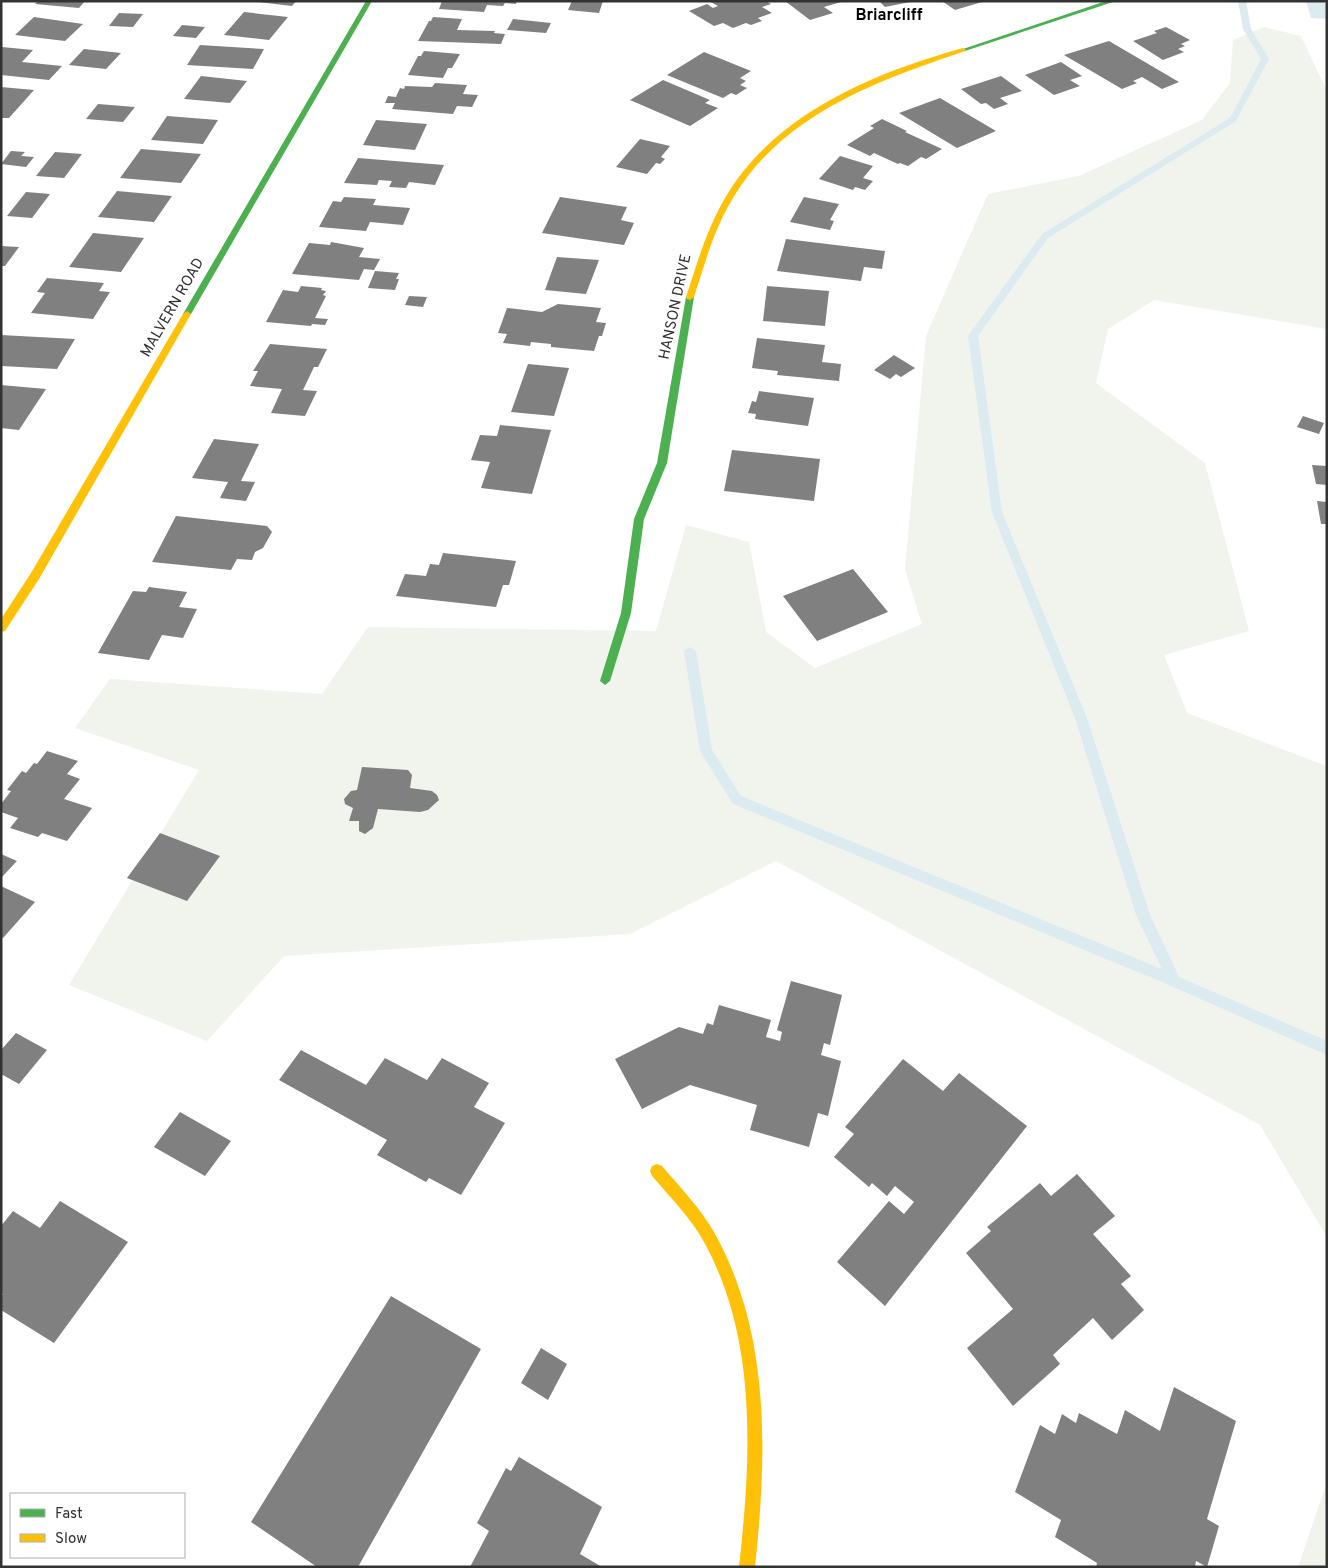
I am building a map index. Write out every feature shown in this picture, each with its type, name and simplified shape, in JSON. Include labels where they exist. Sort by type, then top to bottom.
[{"type":"street","name":"MALVERN ROAD","points":[[1,628],[52,547],[369,1]]},
{"type":"street","name":"HANSON DRIVE","points":[[605,681],[626,612],[642,507],[658,478],[661,468],[685,323],[695,278],[716,220],[740,178],[758,156],[785,133],[826,104],[851,91],[908,68],[1113,1]]},
{"type":"street","points":[[656,1171],[708,1236],[721,1261],[741,1320],[748,1358],[753,1405],[753,1504],[747,1567]]},
{"type":"shaded area","points":[[1306,1],[1325,1],[1327,19],[1311,18]]},
{"type":"shaded area","points":[[1264,27],[1301,36],[1327,91],[1327,329],[1154,300],[1108,329],[1096,383],[1205,463],[1249,631],[1164,655],[1187,713],[1327,766],[1327,1237],[1260,1125],[776,861],[630,934],[284,956],[207,1041],[69,985],[199,770],[75,728],[110,679],[322,694],[368,627],[656,631],[686,525],[749,542],[766,632],[815,668],[922,624],[905,569],[926,336],[988,194],[1079,176],[1202,120],[1230,83],[1233,40]]},
{"type":"shaded area","points":[[1327,1482],[1327,1567],[1298,1567]]},
{"type":"building","points":[[38,1],[85,1],[79,8],[35,4]]},
{"type":"building","points":[[249,1],[296,1],[292,6]]},
{"type":"building","points":[[442,1],[517,1],[516,4],[505,3],[503,6],[487,5],[484,12],[439,9]]},
{"type":"building","points":[[572,1],[603,1],[599,13],[568,10]]},
{"type":"building","points":[[709,1],[766,1],[771,4],[762,7],[772,13],[758,18],[762,21],[751,25],[746,23],[733,28],[723,23],[714,26],[689,11],[707,4],[713,8],[718,6]]},
{"type":"building","points":[[785,1],[841,2],[824,7],[833,13],[810,20]]},
{"type":"building","points":[[879,1],[910,1],[910,2],[885,7]]},
{"type":"building","points":[[942,1],[982,1],[982,2],[955,10]]},
{"type":"building","points":[[244,12],[288,17],[269,40],[224,35]]},
{"type":"building","points":[[119,13],[143,14],[133,27],[109,26]]},
{"type":"building","points":[[34,17],[83,24],[65,41],[15,35]]},
{"type":"building","points":[[433,17],[462,19],[457,30],[495,31],[494,33],[505,34],[501,44],[418,41]]},
{"type":"building","points":[[513,19],[551,23],[546,33],[507,30]]},
{"type":"building","points":[[182,25],[205,27],[196,38],[173,36]]},
{"type":"building","points":[[1166,27],[1190,40],[1181,44],[1185,46],[1178,49],[1184,52],[1163,60],[1133,41],[1157,33],[1154,31]]},
{"type":"building","points":[[1109,41],[1179,82],[1162,89],[1142,77],[1133,81],[1137,83],[1122,89],[1064,55]]},
{"type":"building","points":[[200,45],[264,49],[253,69],[187,65]]},
{"type":"building","points":[[2,47],[33,50],[22,62],[62,66],[49,80],[1,75]]},
{"type":"building","points":[[84,49],[121,53],[106,69],[69,65]]},
{"type":"building","points":[[424,51],[460,54],[452,68],[448,68],[443,78],[408,75],[418,56],[421,56]]},
{"type":"building","points":[[704,52],[751,71],[740,78],[746,81],[740,85],[747,88],[736,95],[731,93],[723,98],[667,75]]},
{"type":"building","points":[[1061,62],[1082,76],[1070,80],[1080,86],[1054,95],[1025,75]]},
{"type":"building","points":[[201,76],[247,81],[230,103],[184,99]]},
{"type":"building","points":[[1001,76],[1022,91],[1000,98],[1008,104],[994,109],[986,103],[981,104],[961,89]]},
{"type":"building","points":[[663,80],[710,100],[705,103],[718,108],[690,126],[630,100]]},
{"type":"building","points":[[435,83],[467,85],[463,94],[478,95],[472,107],[457,106],[453,114],[392,109],[395,103],[385,103],[388,96],[396,97],[400,88],[404,89],[405,86],[432,87]]},
{"type":"building","points":[[1,87],[34,90],[9,118],[1,118]]},
{"type":"building","points":[[940,98],[996,131],[957,148],[899,113]]},
{"type":"building","points":[[98,104],[135,107],[123,122],[86,119]]},
{"type":"building","points":[[167,116],[218,120],[203,144],[151,140]]},
{"type":"building","points":[[882,119],[942,149],[926,159],[921,157],[908,166],[898,164],[874,153],[870,156],[847,145],[874,128],[870,126]]},
{"type":"building","points":[[376,120],[427,124],[415,150],[363,145]]},
{"type":"building","points":[[640,139],[670,146],[661,157],[665,159],[660,164],[656,163],[647,174],[616,167]]},
{"type":"building","points":[[141,149],[201,154],[181,183],[120,178]]},
{"type":"building","points":[[11,151],[25,152],[21,156],[34,157],[26,167],[1,164]]},
{"type":"building","points":[[55,152],[82,154],[64,178],[36,176]]},
{"type":"building","points":[[840,156],[873,166],[863,178],[873,181],[865,190],[855,187],[853,190],[819,179]]},
{"type":"building","points":[[358,158],[444,165],[435,185],[409,182],[406,188],[389,187],[392,181],[379,180],[377,185],[344,183]]},
{"type":"building","points":[[117,191],[172,196],[154,222],[98,217]]},
{"type":"building","points":[[26,192],[50,194],[32,218],[7,216]]},
{"type":"building","points":[[344,197],[376,199],[373,205],[410,208],[403,225],[370,222],[366,231],[319,227],[333,201],[341,202]]},
{"type":"building","points":[[560,197],[627,207],[621,220],[634,223],[624,245],[542,233]]},
{"type":"building","points":[[804,197],[839,204],[830,220],[834,221],[830,230],[790,222]]},
{"type":"building","points":[[93,233],[144,238],[121,272],[69,267]]},
{"type":"building","points":[[786,239],[885,251],[882,269],[864,267],[861,281],[777,271]]},
{"type":"building","points":[[331,242],[364,248],[359,257],[380,259],[374,270],[364,269],[359,280],[292,274],[309,243],[330,245]]},
{"type":"building","points":[[1,246],[19,247],[5,266],[1,266]]},
{"type":"building","points":[[557,257],[599,260],[586,294],[545,290]]},
{"type":"building","points":[[375,271],[399,273],[396,279],[399,279],[395,290],[368,288]]},
{"type":"building","points":[[47,278],[104,283],[99,291],[110,292],[93,319],[31,313],[45,293],[37,292]]},
{"type":"building","points":[[301,286],[322,288],[321,290],[326,291],[323,295],[326,296],[315,318],[328,319],[325,325],[312,324],[311,326],[266,322],[283,290],[298,292]]},
{"type":"building","points":[[767,286],[829,291],[825,326],[763,321]]},
{"type":"building","points":[[409,296],[427,297],[423,307],[405,305]]},
{"type":"building","points":[[558,304],[601,308],[596,322],[606,323],[594,351],[551,347],[551,344],[531,342],[530,346],[503,343],[507,334],[498,333],[507,308],[542,312]]},
{"type":"building","points":[[1,335],[75,339],[57,369],[1,366]]},
{"type":"building","points":[[757,338],[825,345],[822,362],[841,364],[839,381],[777,375],[778,371],[752,368]]},
{"type":"building","points":[[270,344],[327,349],[318,367],[314,367],[303,390],[317,391],[305,416],[271,413],[282,389],[250,386],[258,371],[253,371]]},
{"type":"building","points":[[894,355],[915,368],[901,377],[896,374],[890,379],[874,370]]},
{"type":"building","points":[[528,364],[569,368],[554,416],[511,412]]},
{"type":"building","points":[[1,385],[46,389],[19,430],[1,428]]},
{"type":"building","points":[[759,391],[814,398],[808,426],[755,419],[756,414],[748,413],[752,401],[756,402]]},
{"type":"building","points":[[1303,416],[1324,423],[1319,434],[1297,427]]},
{"type":"building","points":[[500,425],[551,430],[532,494],[481,488],[490,462],[471,460],[480,435],[497,436]]},
{"type":"building","points":[[214,439],[259,444],[241,481],[255,482],[246,501],[220,498],[228,482],[192,478]]},
{"type":"building","points":[[732,450],[820,459],[814,501],[724,491]]},
{"type":"building","points":[[1312,465],[1327,466],[1327,485],[1316,484]]},
{"type":"building","points":[[1317,501],[1327,502],[1327,524],[1321,524]]},
{"type":"building","points":[[176,516],[267,526],[272,532],[263,548],[255,552],[252,560],[237,559],[231,570],[152,562]]},
{"type":"building","points":[[443,553],[516,561],[509,585],[503,585],[496,607],[396,596],[405,574],[426,576],[430,564],[439,565]]},
{"type":"building","points":[[853,569],[888,612],[817,641],[783,596]]},
{"type":"building","points":[[149,587],[187,592],[179,607],[197,609],[183,638],[162,635],[149,660],[98,653],[133,591],[146,592]]},
{"type":"building","points":[[47,751],[78,761],[67,774],[80,779],[64,799],[92,808],[67,841],[42,833],[38,837],[10,828],[18,818],[1,812],[1,804],[11,791],[7,790],[22,771],[26,773],[34,763],[37,764]]},
{"type":"building","points":[[362,767],[408,770],[412,775],[410,788],[432,791],[439,800],[428,810],[420,812],[378,809],[373,828],[365,834],[359,831],[359,821],[349,821],[353,808],[345,804],[344,799],[351,791],[357,790]]},
{"type":"building","points":[[160,833],[220,856],[187,901],[127,878]]},
{"type":"building","points":[[1,854],[17,861],[1,878]]},
{"type":"building","points":[[1,886],[35,902],[3,938],[1,937]]},
{"type":"building","points":[[791,981],[842,995],[830,1045],[824,1043],[821,1055],[841,1061],[828,1116],[818,1113],[809,1147],[750,1130],[757,1105],[690,1085],[642,1109],[615,1059],[679,1027],[703,1034],[707,1023],[713,1025],[719,1005],[771,1020],[766,1037],[780,1041],[782,1032],[777,1030]]},
{"type":"building","points":[[16,1033],[47,1050],[19,1084],[1,1074],[1,1050]]},
{"type":"building","points":[[301,1050],[366,1085],[385,1058],[427,1080],[442,1058],[489,1083],[474,1107],[505,1123],[461,1195],[429,1178],[426,1182],[377,1155],[387,1140],[279,1080]]},
{"type":"building","points":[[903,1059],[943,1091],[959,1073],[1027,1126],[885,1306],[837,1262],[889,1201],[904,1214],[914,1202],[895,1186],[887,1196],[872,1183],[869,1187],[834,1157],[854,1134],[845,1127]]},
{"type":"building","points":[[180,1112],[231,1141],[205,1176],[154,1147]]},
{"type":"building","points":[[1077,1174],[1115,1216],[1093,1234],[1131,1276],[1121,1284],[1144,1310],[1112,1340],[1093,1318],[1053,1355],[1060,1364],[1013,1406],[967,1348],[1013,1309],[966,1253],[991,1231],[987,1227],[1040,1183],[1051,1196]]},
{"type":"building","points":[[60,1201],[128,1242],[54,1343],[1,1310],[1,1297],[3,1294],[1,1293],[1,1226],[13,1211],[40,1228]]},
{"type":"building","points":[[391,1296],[481,1349],[358,1567],[317,1567],[251,1522]]},
{"type":"building","points":[[541,1348],[567,1364],[548,1400],[521,1383]]},
{"type":"building","points":[[1174,1387],[1236,1421],[1207,1519],[1219,1526],[1207,1567],[1196,1561],[1195,1567],[1096,1567],[1097,1563],[1055,1537],[1061,1520],[1015,1492],[1040,1425],[1055,1434],[1062,1414],[1076,1423],[1079,1413],[1117,1434],[1125,1410],[1160,1431]]},
{"type":"building","points":[[519,1457],[602,1507],[580,1554],[602,1567],[470,1567],[489,1531],[477,1523],[506,1468],[511,1471]]},
{"type":"waterway","points":[[1174,981],[1143,915],[1081,718],[997,512],[973,336],[1045,236],[1233,119],[1265,59],[1247,29],[1242,1]]},
{"type":"waterway","points":[[690,651],[706,751],[737,800],[1174,981]]},
{"type":"waterway","points":[[1174,981],[1327,1048]]},
{"type":"traffic: fast","points":[[187,314],[369,1]]},
{"type":"traffic: fast","points":[[963,50],[1113,1]]},
{"type":"traffic: fast","points":[[605,681],[626,613],[639,519],[662,463],[690,297]]},
{"type":"traffic: slow","points":[[690,297],[707,243],[729,198],[755,161],[787,132],[823,107],[864,86],[963,50]]},
{"type":"traffic: slow","points":[[1,628],[35,576],[187,314]]},
{"type":"traffic: slow","points":[[657,1171],[691,1211],[709,1237],[727,1274],[740,1314],[749,1355],[754,1398],[754,1484],[747,1567]]},
{"type":"district","name":"Briarcliff","points":[[889,16]]}]
